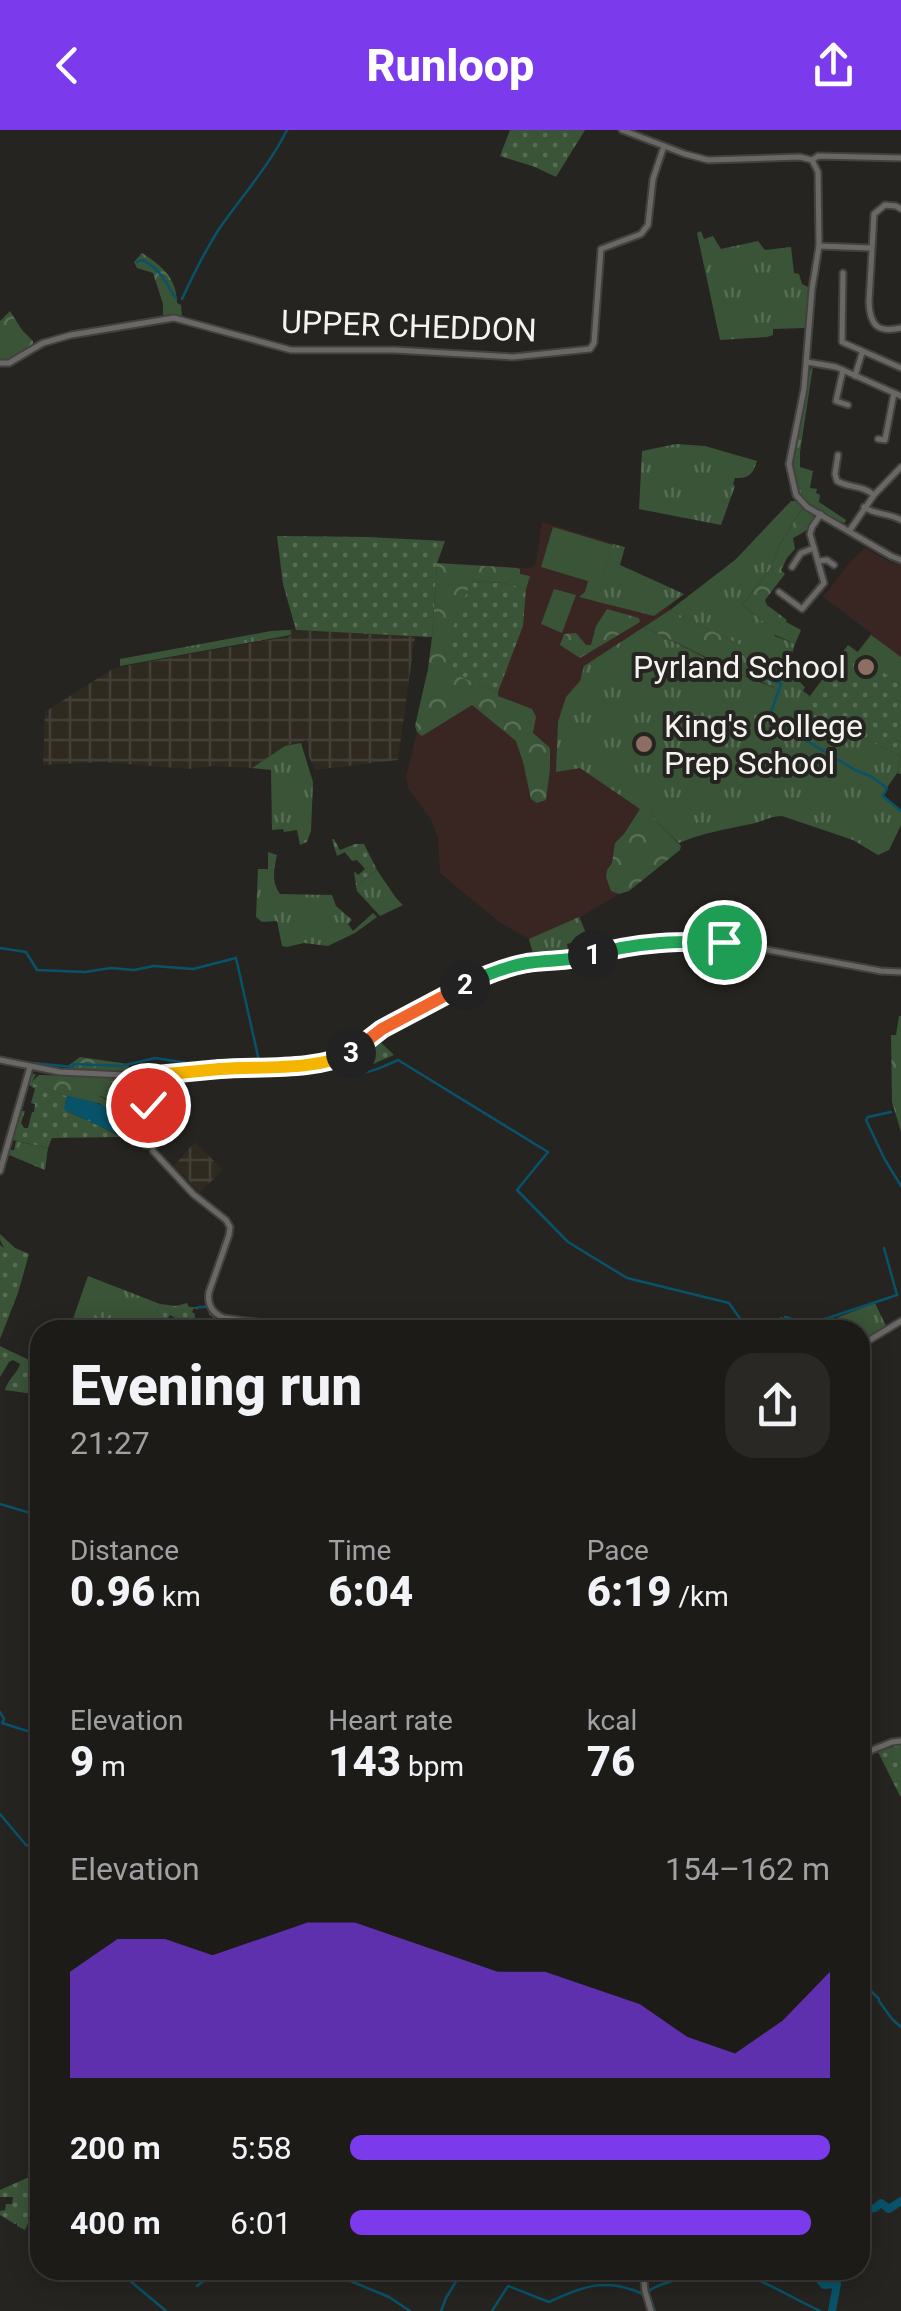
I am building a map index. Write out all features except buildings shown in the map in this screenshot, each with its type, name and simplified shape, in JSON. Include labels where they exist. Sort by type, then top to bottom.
[{"type":"street","points":[[622,130],[708,160],[800,156],[812,160],[818,172],[819,246],[807,362],[789,470],[799,499],[807,507],[901,560]]},
{"type":"street","name":"UPPER CHEDDON","points":[[0,363],[9,363],[43,343],[70,334],[174,318],[291,350],[513,356],[590,349],[594,343],[601,249],[641,234],[648,225],[653,180],[664,146]]},
{"type":"street","points":[[812,160],[818,156],[901,158]]},
{"type":"street","points":[[901,210],[885,205],[876,212],[872,223],[870,316],[883,330],[901,328]]},
{"type":"street","points":[[819,246],[871,248]]},
{"type":"street","points":[[843,273],[840,340],[901,368]]},
{"type":"street","points":[[855,376],[862,352]]},
{"type":"street","points":[[807,362],[827,364],[898,394],[884,440]]},
{"type":"street","points":[[843,370],[836,401],[848,405]]},
{"type":"street","points":[[836,459],[837,481],[874,495]]},
{"type":"street","points":[[850,530],[864,507],[901,467]]},
{"type":"street","points":[[864,507],[901,520]]},
{"type":"street","points":[[779,592],[786,604],[804,609],[824,582],[811,530],[821,514]]},
{"type":"street","points":[[792,567],[802,553],[814,548]]},
{"type":"street","points":[[819,561],[827,560],[834,565]]},
{"type":"street","points":[[0,1060],[60,1072],[146,1076],[333,1060],[351,1053],[382,1029],[492,972],[531,962],[577,959],[670,942],[724,942],[901,972]]},
{"type":"street","points":[[0,1171],[30,1068]]},
{"type":"street","points":[[146,1076],[153,1150],[178,1179],[229,1225],[230,1235],[208,1300],[212,1310],[224,1318],[239,1320]]},
{"type":"street","points":[[870,1340],[901,1321]]},
{"type":"street","points":[[870,1751],[901,1741]]},
{"type":"street","points":[[644,2280],[651,2311]]},
{"type":"shaded area","name":"King's College Prep School","points":[[542,522],[625,547],[620,565],[684,594],[668,608],[757,653],[801,708],[848,645],[858,651],[871,633],[823,597],[865,548],[901,564],[901,774],[882,795],[901,811],[901,825],[889,850],[878,855],[853,840],[782,816],[705,832],[680,842],[680,850],[629,891],[580,917],[588,938],[567,944],[569,958],[534,957],[529,939],[499,922],[440,873],[438,838],[431,820],[408,788],[406,777],[436,638],[296,630],[283,584],[277,536],[445,541],[438,563],[528,568],[536,563]]},
{"type":"shaded area","points":[[290,630],[415,636],[398,760],[315,770],[307,740],[285,746],[252,768],[188,769],[103,762],[43,765],[45,712],[114,668],[291,636]]},
{"type":"shaded area","points":[[195,1142],[223,1170],[199,1193],[173,1167]]},
{"type":"green space","points":[[510,130],[585,130],[556,177],[500,156]]},
{"type":"green space","points":[[701,231],[704,239],[713,236],[721,249],[758,241],[765,250],[791,247],[794,273],[810,288],[806,328],[773,329],[773,335],[767,337],[720,340],[697,233]]},
{"type":"green space","points":[[142,253],[171,279],[182,316],[163,318],[163,304],[153,273],[137,268],[134,262]]},
{"type":"green space","points":[[10,311],[33,345],[10,360],[0,360],[0,321]]},
{"type":"green space","points":[[813,366],[800,467],[813,471],[810,488],[817,489],[819,502],[845,523],[807,504],[794,479],[806,381]]},
{"type":"green space","points":[[676,444],[705,446],[757,461],[750,475],[735,478],[721,525],[639,509],[642,451]]},
{"type":"green space","points":[[791,501],[803,507],[779,546],[771,568],[742,605],[767,624],[775,636],[795,644],[787,670],[810,696],[802,708],[901,756],[897,773],[882,795],[901,811],[901,825],[889,850],[878,855],[853,840],[782,816],[679,843],[649,809],[640,809],[580,768],[556,772],[558,722],[566,697],[580,681],[584,666],[644,627],[779,690],[785,673],[756,653],[670,610],[735,560]]},
{"type":"green space","points":[[803,507],[814,514],[811,523],[793,538],[795,549],[781,570],[785,574],[765,600],[786,622],[801,630],[795,644],[773,634],[767,624],[742,605],[771,568],[779,546]]},
{"type":"green space","points":[[553,527],[613,545],[601,585],[541,567]]},
{"type":"green space","points":[[277,536],[445,541],[437,563],[432,637],[296,630],[283,584]]},
{"type":"green space","points":[[613,544],[625,547],[620,565],[684,594],[654,616],[579,597],[588,581],[601,584]]},
{"type":"green space","points":[[437,563],[517,568],[520,574],[530,576],[526,589],[471,581],[451,639],[454,674],[532,709],[536,717],[533,733],[550,748],[546,800],[537,803],[531,799],[516,741],[472,705],[422,736],[417,732],[432,637]]},
{"type":"green space","points":[[471,581],[526,589],[523,626],[498,692],[453,674],[450,663],[450,639]]},
{"type":"green space","points":[[554,589],[576,595],[562,633],[541,624]]},
{"type":"green space","points":[[607,609],[639,618],[640,622],[580,658],[560,645],[564,634],[576,633],[586,645],[591,645],[596,626]]},
{"type":"green space","points":[[670,610],[757,653],[785,673],[779,690],[644,627]]},
{"type":"green space","points":[[290,630],[291,635],[120,666],[120,659]]},
{"type":"green space","points":[[871,635],[901,657],[901,685],[857,653]]},
{"type":"green space","points":[[848,645],[901,685],[901,756],[801,708]]},
{"type":"green space","points":[[301,743],[313,782],[311,831],[307,842],[300,845],[297,830],[272,830],[271,770],[252,768],[285,746]]},
{"type":"green space","points":[[640,809],[649,809],[681,846],[629,891],[619,894],[611,891],[607,870],[615,843]]},
{"type":"green space","points":[[332,839],[340,850],[364,844],[377,870],[356,886],[354,871],[358,875],[365,869],[345,852],[337,856]]},
{"type":"green space","points":[[268,852],[277,855],[274,880],[280,894],[332,895],[336,906],[352,920],[348,924],[353,931],[373,913],[377,917],[328,946],[282,946],[277,921],[262,922],[256,917],[258,869],[268,869]]},
{"type":"green space","points":[[377,870],[403,905],[380,916],[356,886]]},
{"type":"green space","points":[[579,917],[588,938],[567,944],[569,958],[534,957],[529,939]]},
{"type":"green space","points":[[899,1016],[901,1132],[892,1102],[891,1035],[896,1035]]},
{"type":"green space","points":[[375,1037],[394,1055],[355,1069],[359,1065],[356,1060],[349,1060]]},
{"type":"green space","points":[[80,1057],[128,1064],[140,1073],[137,1079],[144,1084],[146,1102],[136,1083],[105,1083],[91,1092],[123,1108],[126,1117],[122,1129],[133,1138],[143,1133],[146,1105],[150,1149],[122,1137],[101,1104],[33,1084],[39,1075],[68,1076],[69,1065]]},
{"type":"green space","points":[[36,1074],[34,1084],[67,1096],[67,1111],[120,1137],[52,1138],[48,1148],[13,1140],[10,1150],[21,1111],[25,1111],[21,1123],[28,1128],[34,1112],[35,1104],[31,1103],[35,1089],[28,1084]]},
{"type":"green space","points":[[104,1083],[139,1084],[146,1105],[144,1129],[137,1139],[122,1129],[123,1123],[108,1099],[90,1093]]},
{"type":"green space","points":[[16,1141],[48,1148],[45,1170],[9,1155]]},
{"type":"green space","points":[[0,1234],[15,1248],[29,1254],[0,1339],[0,1245],[4,1248]]},
{"type":"green space","points":[[88,1276],[160,1304],[153,1320],[73,1320]]},
{"type":"green space","points":[[187,1303],[189,1307],[198,1307],[192,1312],[195,1318],[203,1320],[178,1320],[170,1315],[167,1320],[153,1320],[160,1304]]},
{"type":"green space","points":[[875,1303],[886,1326],[870,1336],[870,1320],[831,1320]]},
{"type":"green space","points":[[0,1346],[30,1361],[30,1394],[5,1390],[20,1364],[13,1360],[0,1377]]},
{"type":"green space","points":[[901,1744],[901,1796],[900,1796],[878,1752]]},
{"type":"green space","points":[[30,2177],[30,2219],[25,2230],[0,2215],[6,2204],[12,2204],[13,2197],[0,2197],[0,2190]]},
{"type":"water","points":[[67,1096],[112,1111],[118,1116],[112,1128],[117,1134],[64,1109]]},
{"type":"waterway","points":[[182,299],[219,229],[287,130]]},
{"type":"waterway","points":[[137,262],[142,260],[154,267],[176,298]]},
{"type":"waterway","points":[[751,672],[781,684],[769,718],[872,777],[887,788],[883,796],[901,811]]},
{"type":"waterway","points":[[0,948],[26,952],[37,970],[85,972],[154,966],[193,969],[236,958],[259,1061]]},
{"type":"waterway","points":[[33,1063],[121,1066],[155,1058],[199,1067]]},
{"type":"waterway","points":[[204,1074],[342,1062],[351,1074],[357,1074],[398,1060],[548,1152],[517,1190],[568,1242],[627,1278],[729,1303],[741,1320]]},
{"type":"waterway","points":[[891,1112],[866,1120],[901,1186]]},
{"type":"waterway","points":[[820,1320],[897,1295],[884,1248]]},
{"type":"waterway","points":[[198,1307],[205,1307]]},
{"type":"waterway","points":[[785,1317],[791,1320]]},
{"type":"waterway","points":[[777,1320],[782,1318]]},
{"type":"waterway","points":[[0,1504],[30,1513]]},
{"type":"waterway","points":[[0,1712],[2,1723],[30,1732]]},
{"type":"waterway","points":[[0,1814],[30,1847]]},
{"type":"waterway","points":[[870,1990],[879,1999]]},
{"type":"waterway","points":[[879,2001],[901,2027]]},
{"type":"waterway","points":[[870,2209],[881,2203],[889,2209],[901,2201]]},
{"type":"waterway","points":[[129,2280],[166,2311]]},
{"type":"waterway","points":[[197,2286],[204,2280]]},
{"type":"waterway","points":[[348,2280],[389,2297],[410,2311]]},
{"type":"waterway","points":[[441,2311],[457,2280]]},
{"type":"waterway","points":[[649,2291],[676,2280]]},
{"type":"waterway","points":[[757,2280],[820,2311]]},
{"type":"waterway","points":[[820,2280],[824,2285],[837,2284],[832,2311]]},
{"type":"waterway","points":[[492,2311],[508,2286],[549,2302],[606,2285],[643,2294]]},
{"type":"waterway","points":[[650,2298],[655,2311]]},
{"type":"place","name":"Pyrland School","points":[[866,667]]},
{"type":"place","name":"King's College Prep School","points":[[644,744]]},
{"type":"route","points":[[148,1105],[146,1076],[333,1060],[351,1053],[382,1029],[506,968],[652,944],[724,942]]}]
